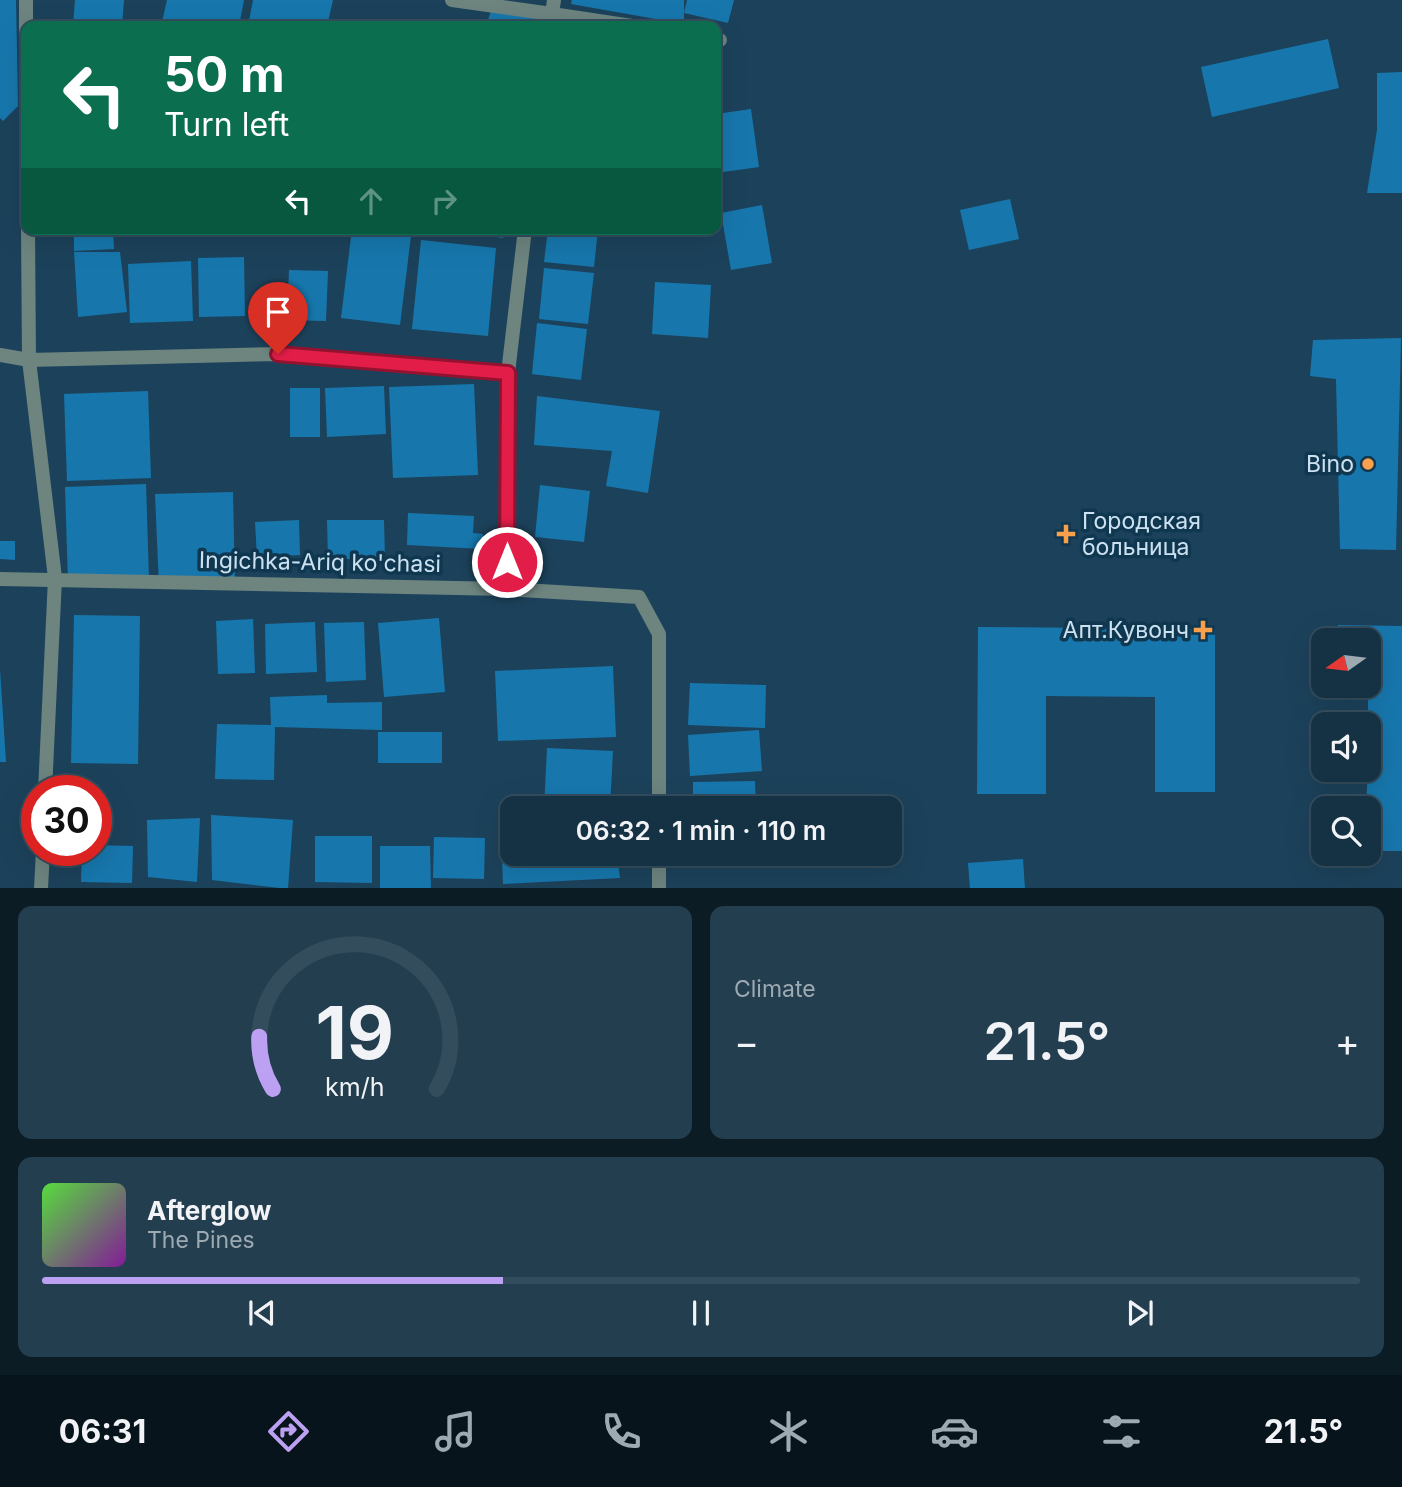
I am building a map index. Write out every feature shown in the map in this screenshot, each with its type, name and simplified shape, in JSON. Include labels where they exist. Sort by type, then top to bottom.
[{"type":"street","points":[[26,0],[26,21]]},
{"type":"street","points":[[452,0],[601,21]]},
{"type":"street","points":[[28,235],[29,360],[55,578],[46,775]]},
{"type":"street","points":[[506,589],[508,373],[524,235]]},
{"type":"street","points":[[0,355],[29,360],[278,354],[508,373]]},
{"type":"street","name":"Ingichka-Ariq ko'chasi","points":[[0,579],[506,589],[639,597],[659,634],[659,796]]},
{"type":"street","points":[[41,888],[42,866]]},
{"type":"street","points":[[659,866],[659,888]]},
{"type":"building","points":[[0,0],[16,0],[18,106],[3,121],[0,118]]},
{"type":"building","points":[[75,0],[124,0],[122,21],[73,21]]},
{"type":"building","points":[[167,0],[244,0],[240,21],[162,21]]},
{"type":"building","points":[[253,0],[333,0],[328,21],[249,21]]},
{"type":"building","points":[[572,0],[684,0],[684,21],[667,21],[571,4]]},
{"type":"building","points":[[687,0],[734,0],[728,23],[684,13]]},
{"type":"building","points":[[492,8],[544,18],[543,21],[488,21]]},
{"type":"building","points":[[1328,39],[1339,88],[1212,117],[1201,67]]},
{"type":"building","points":[[1402,72],[1402,193],[1367,193],[1377,130],[1377,73]]},
{"type":"building","points":[[751,109],[759,167],[721,172],[721,113]]},
{"type":"building","points":[[1010,199],[1019,239],[969,250],[960,210]]},
{"type":"building","points":[[762,205],[772,263],[731,270],[721,213]]},
{"type":"building","points":[[74,235],[113,235],[114,249],[74,251]]},
{"type":"building","points":[[351,235],[411,236],[400,325],[341,318]]},
{"type":"building","points":[[482,235],[503,235],[503,238]]},
{"type":"building","points":[[547,235],[597,235],[594,267],[544,262]]},
{"type":"building","points":[[421,240],[496,248],[488,336],[412,329]]},
{"type":"building","points":[[74,252],[120,252],[127,312],[78,317]]},
{"type":"building","points":[[244,257],[245,316],[199,317],[198,258]]},
{"type":"building","points":[[191,261],[193,321],[130,323],[128,264]]},
{"type":"building","points":[[544,268],[594,273],[588,324],[539,319]]},
{"type":"building","points":[[289,270],[328,271],[326,321],[287,320]]},
{"type":"building","points":[[655,282],[711,285],[708,338],[652,334]]},
{"type":"building","points":[[537,323],[587,329],[581,380],[532,374]]},
{"type":"building","name":"Bino","points":[[1401,338],[1396,550],[1340,549],[1336,379],[1310,376],[1313,340]]},
{"type":"building","points":[[474,384],[478,475],[393,478],[389,387]]},
{"type":"building","points":[[384,386],[386,434],[327,437],[325,388]]},
{"type":"building","points":[[290,388],[320,388],[320,437],[290,437]]},
{"type":"building","points":[[148,391],[151,478],[67,481],[64,394]]},
{"type":"building","points":[[537,396],[660,411],[648,493],[606,486],[612,451],[534,445]]},
{"type":"building","points":[[146,484],[149,579],[68,582],[65,487]]},
{"type":"building","points":[[540,485],[590,491],[584,542],[535,537]]},
{"type":"building","points":[[233,492],[235,585],[159,587],[155,494]]},
{"type":"building","points":[[408,513],[474,516],[473,533],[483,534],[482,549],[407,545]]},
{"type":"building","points":[[299,520],[300,555],[257,557],[255,522]]},
{"type":"building","points":[[327,520],[384,520],[385,559],[328,559]]},
{"type":"building","points":[[0,541],[15,541],[15,560],[0,559]]},
{"type":"building","points":[[74,615],[140,616],[138,764],[71,763]]},
{"type":"building","points":[[439,618],[445,692],[384,697],[378,623]]},
{"type":"building","points":[[253,619],[255,673],[218,674],[216,621]]},
{"type":"building","points":[[315,622],[317,672],[266,674],[265,624]]},
{"type":"building","points":[[364,622],[366,680],[326,682],[324,623]]},
{"type":"building","points":[[1338,625],[1402,626],[1402,851],[1381,851],[1381,796],[1367,796],[1367,782],[1381,782],[1381,712],[1368,712],[1368,698],[1381,698],[1381,628],[1338,628]]},
{"type":"building","points":[[978,627],[1215,629],[1215,792],[1155,792],[1155,697],[1046,696],[1046,794],[977,794]]},
{"type":"building","points":[[613,666],[616,737],[498,741],[495,671]]},
{"type":"building","points":[[0,669],[6,762],[0,762]]},
{"type":"building","points":[[690,683],[766,685],[765,728],[688,725]]},
{"type":"building","points":[[327,695],[327,703],[382,702],[382,730],[275,727],[274,780],[215,779],[217,724],[271,725],[270,697]]},
{"type":"building","points":[[759,730],[762,771],[690,776],[688,735]]},
{"type":"building","points":[[378,732],[442,732],[442,763],[378,763]]},
{"type":"building","points":[[547,748],[613,751],[611,796],[545,796]]},
{"type":"building","points":[[755,781],[756,796],[693,796],[693,782]]},
{"type":"building","points":[[211,815],[293,820],[288,888],[212,880]]},
{"type":"building","points":[[200,818],[197,882],[148,877],[147,820]]},
{"type":"building","points":[[315,836],[372,836],[372,883],[315,882]]},
{"type":"building","points":[[434,837],[485,838],[484,879],[433,878]]},
{"type":"building","points":[[112,845],[133,846],[132,883],[81,882],[82,866],[112,866]]},
{"type":"building","points":[[380,846],[430,846],[431,888],[380,888]]},
{"type":"building","points":[[1023,859],[1025,888],[970,888],[968,863]]},
{"type":"building","points":[[502,866],[618,866],[620,878],[503,884]]},
{"type":"place","name":"Bino","points":[[1368,464]]},
{"type":"place","name":"Городская больница","points":[[1066,534]]},
{"type":"place","name":"Апт.Кувонч","points":[[1203,630]]},
{"type":"route","points":[[278,354],[508,373],[507,562]]}]
